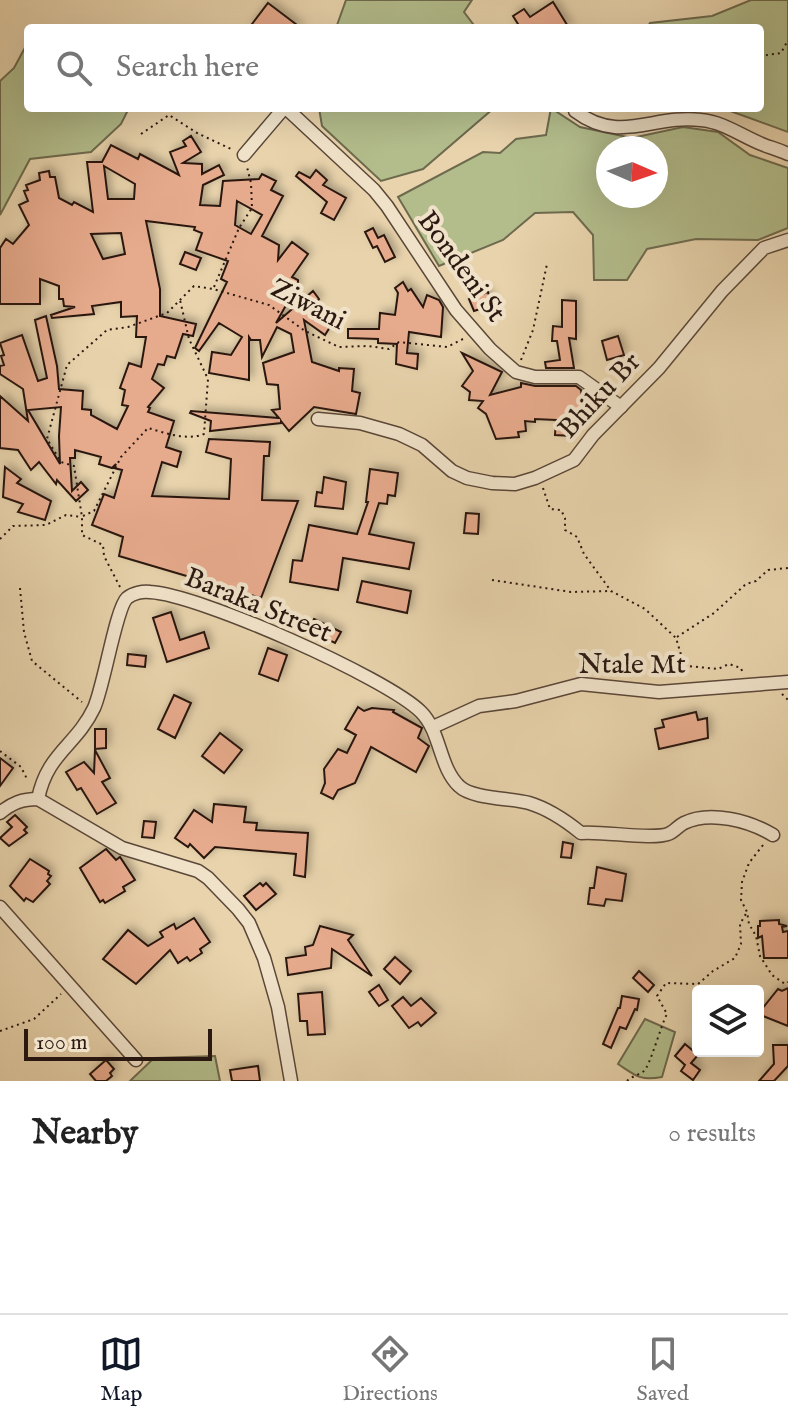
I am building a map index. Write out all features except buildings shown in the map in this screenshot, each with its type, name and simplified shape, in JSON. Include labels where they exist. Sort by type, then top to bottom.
[{"type":"street","points":[[244,155],[282,112]]},
{"type":"street","name":"Bondeni St","points":[[289,112],[374,190],[456,310],[490,349],[516,372]]},
{"type":"street","points":[[576,112],[588,121],[606,127],[649,126],[689,119],[712,122],[788,154]]},
{"type":"street","name":"Bhiku Br","points":[[318,419],[360,423],[399,434],[422,445],[452,471],[467,478],[515,484],[535,478],[574,460],[593,435],[659,368],[722,291],[764,248],[788,240]]},
{"type":"street","points":[[516,372],[535,377],[579,377],[621,407]]},
{"type":"street","name":"Baraka Street","points":[[127,599],[142,592],[160,593],[218,611],[284,638],[407,700],[433,727]]},
{"type":"street","points":[[38,799],[45,772],[93,711],[110,657],[119,613],[127,599]]},
{"type":"street","name":"Ntale Mt","points":[[433,727],[479,706],[516,701],[581,684],[659,692],[788,682]]},
{"type":"street","points":[[433,727],[452,778],[460,788],[473,794],[532,804],[554,813],[581,833],[668,834],[685,822],[722,819],[747,822],[773,835]]},
{"type":"street","points":[[0,813],[24,799],[38,799],[122,848],[198,871],[208,878],[249,923],[264,958],[278,1007],[291,1081]]},
{"type":"street","points":[[0,907],[136,1060]]},
{"type":"path","points":[[764,55],[781,53],[788,40]]},
{"type":"path","points":[[127,599],[104,556],[103,545],[82,535],[74,466],[61,462],[47,439],[67,365],[107,330],[128,327],[167,313],[194,286],[213,289],[239,228],[252,208],[251,183],[244,155],[197,133],[169,115],[141,134]]},
{"type":"path","points":[[516,372],[533,330],[547,264]]},
{"type":"path","name":"Ziwani","points":[[213,289],[269,305],[305,331],[339,347],[389,349],[399,342],[447,347],[478,333]]},
{"type":"path","points":[[0,539],[13,526],[46,525],[66,515],[82,517],[94,511],[121,457],[148,428],[176,435],[204,434],[208,379],[189,339],[180,300]]},
{"type":"path","points":[[535,478],[544,490],[550,509],[561,510],[565,530],[577,537],[584,554],[611,591],[645,609],[676,638],[688,666],[718,669],[729,664],[741,668],[747,684]]},
{"type":"path","points":[[676,638],[714,613],[746,584],[756,581],[768,570],[788,568]]},
{"type":"path","points":[[492,580],[571,592],[611,591]]},
{"type":"path","points":[[20,588],[24,632],[32,661],[93,711]]},
{"type":"path","points":[[0,751],[21,767],[38,799]]},
{"type":"path","points":[[773,835],[749,863],[742,882],[741,900],[760,956],[772,975],[785,984],[788,982]]},
{"type":"path","points":[[627,1081],[647,1070],[657,1034],[667,1014],[657,996],[666,983],[698,984],[735,958],[741,944],[740,924],[747,912]]},
{"type":"path","points":[[0,1031],[34,1019],[71,985]]},
{"type":"green space","points":[[346,0],[472,0],[464,12],[473,24],[337,24]]},
{"type":"green space","points":[[751,0],[788,0],[788,132],[733,112],[764,112],[764,24],[649,24],[712,16]]},
{"type":"green space","points":[[24,49],[24,112],[127,112],[121,124],[91,152],[30,159],[0,215],[0,81],[14,68]]},
{"type":"green space","points":[[320,112],[489,112],[423,169],[381,181],[322,126]]},
{"type":"green space","points":[[550,112],[557,112],[580,127],[623,136],[596,136],[596,208],[668,208],[668,136],[641,136],[683,127],[718,132],[750,155],[788,168],[788,228],[758,240],[696,239],[647,249],[627,280],[594,280],[593,235],[573,212],[535,213],[503,240],[439,266],[398,197],[483,152],[500,153],[516,139],[546,135]]},
{"type":"green space","points":[[645,1019],[675,1032],[662,1077],[638,1076],[618,1064]]},
{"type":"green space","points":[[215,1056],[220,1081],[130,1081],[154,1058]]}]
